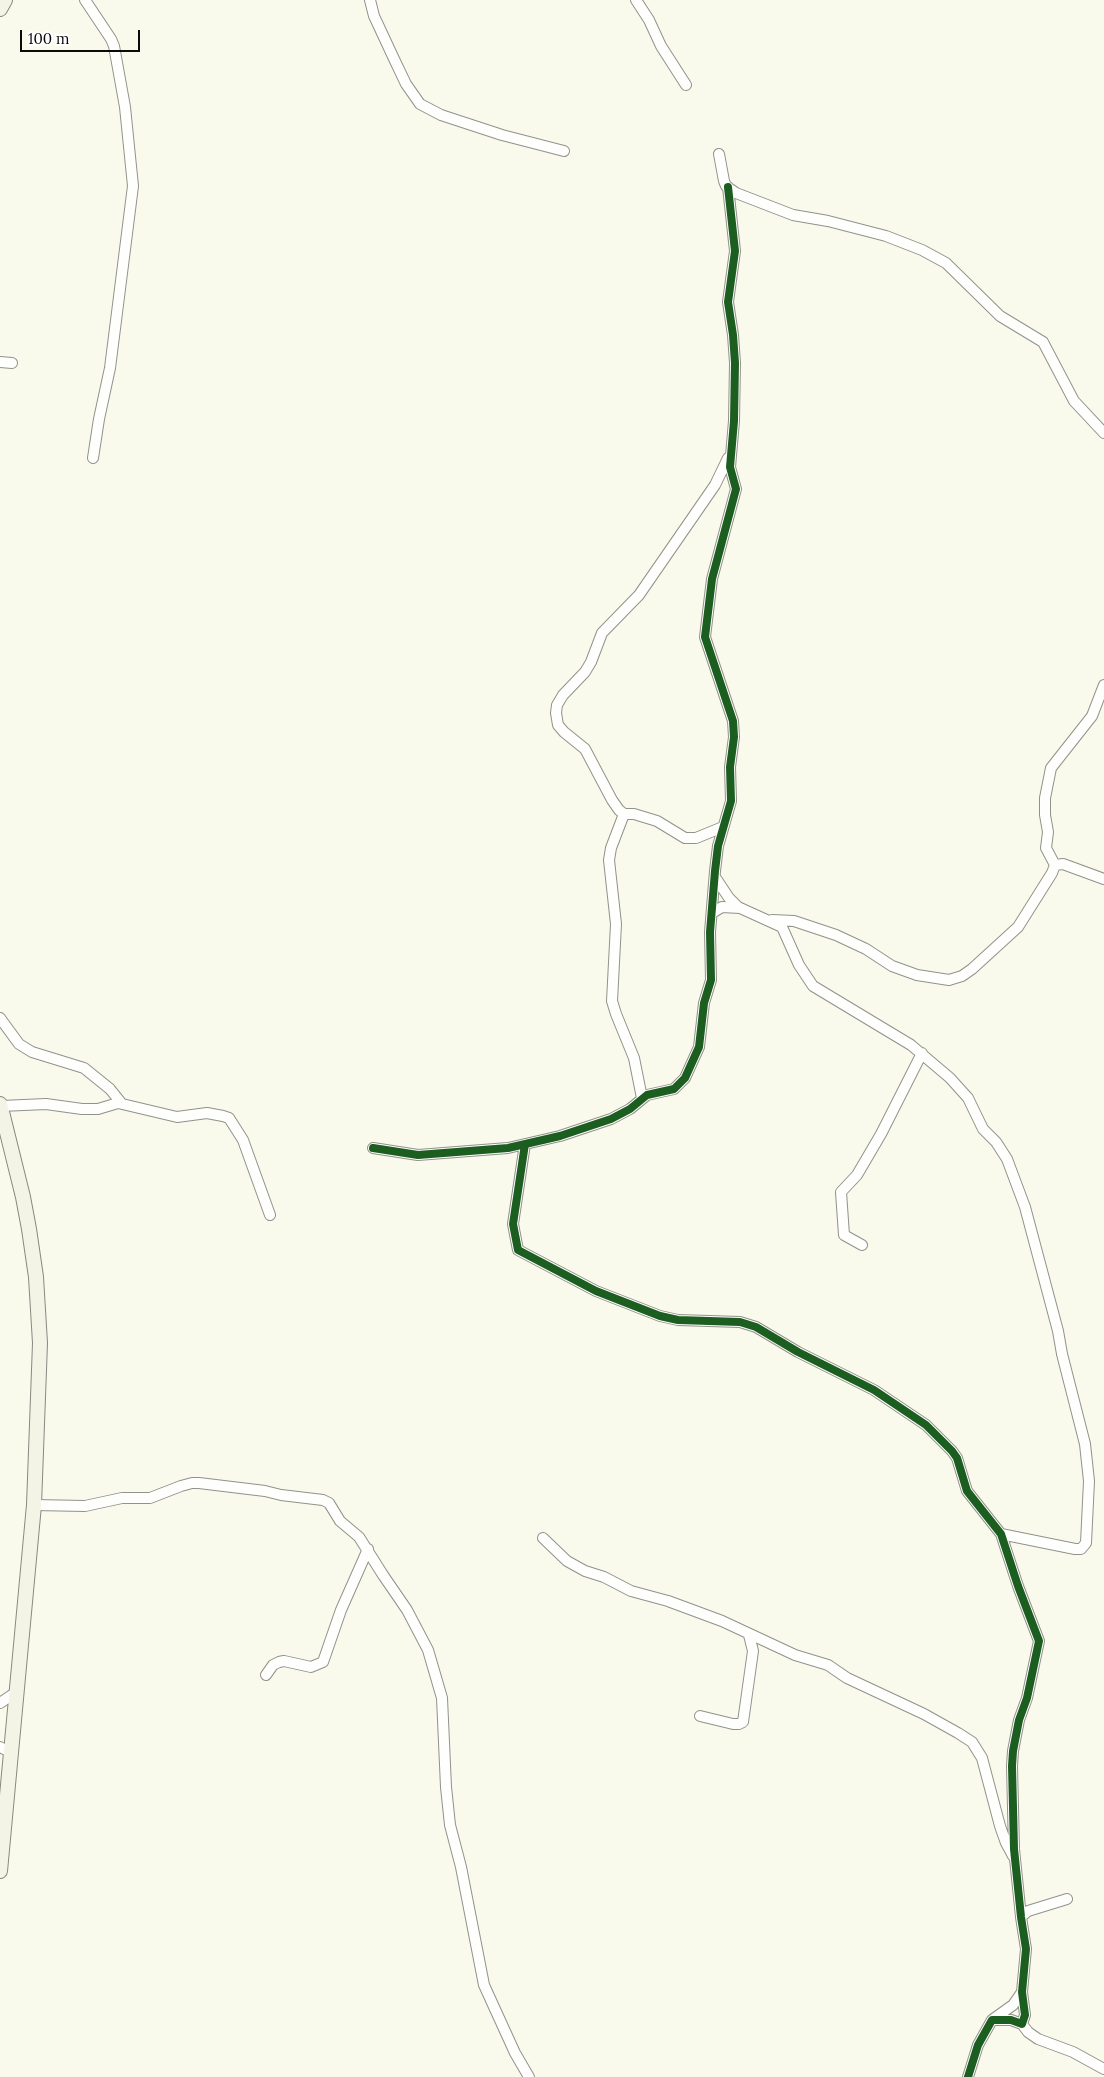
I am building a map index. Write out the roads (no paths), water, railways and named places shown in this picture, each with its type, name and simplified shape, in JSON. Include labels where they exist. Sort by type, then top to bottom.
[{"type":"main road","points":[[0,9],[5,0]]},
{"type":"main road","points":[[0,1105],[25,1203],[38,1295],[40,1385],[34,1506],[22,1623],[18,1691],[6,1750],[0,1872]]},
{"type":"street","points":[[85,0],[114,46],[125,107],[133,186],[110,368],[93,458]]},
{"type":"street","points":[[370,0],[374,16],[406,84],[420,104],[441,115],[502,135],[564,151]]},
{"type":"street","points":[[636,0],[649,20],[661,46],[686,86]]},
{"type":"street","points":[[719,154],[724,181],[736,193],[793,215],[828,221],[886,236],[922,250],[946,263],[1000,316],[1043,342],[1074,400],[1104,433]]},
{"type":"street","points":[[373,1148],[418,1155],[500,1149],[560,1136],[611,1119],[630,1109],[642,1098],[650,1094],[669,1091],[679,1085],[685,1078],[699,1047],[704,1003],[712,980],[710,932],[715,877],[718,846],[730,801],[730,766],[735,729],[705,638],[712,579],[736,493],[730,467],[734,421],[735,363],[728,302],[735,250],[728,187]]},
{"type":"street","points":[[0,362],[12,363]]},
{"type":"street","points":[[723,827],[696,838],[685,838],[657,821],[634,814],[624,814],[612,800],[585,749],[558,725],[556,713],[557,705],[574,681],[585,672],[602,633],[639,595],[715,485],[730,454]]},
{"type":"street","points":[[768,920],[789,920],[836,935],[866,949],[900,969],[917,975],[949,980],[962,976],[1018,927],[1052,874],[1055,865],[1046,846],[1048,832],[1045,816],[1045,798],[1051,768],[1092,716],[1104,685]]},
{"type":"street","points":[[624,814],[611,848],[609,860],[616,924],[612,1001],[634,1058],[642,1098]]},
{"type":"street","points":[[1055,865],[1064,864],[1104,879]]},
{"type":"street","points":[[715,877],[729,898],[740,908],[782,927],[799,965],[813,986],[922,1053],[950,1078],[968,1098],[983,1129],[1000,1148],[1010,1168],[1028,1217],[1058,1331],[1085,1444],[1089,1481],[1086,1543],[1079,1550],[1001,1534]]},
{"type":"street","points":[[712,913],[722,907],[740,908]]},
{"type":"street","points":[[0,1018],[19,1044],[32,1052],[84,1068],[110,1088],[122,1104]]},
{"type":"street","points":[[862,1245],[844,1235],[841,1192],[857,1175],[881,1134],[922,1053]]},
{"type":"street","points":[[0,1105],[46,1104],[82,1109],[98,1109],[112,1104],[122,1104],[177,1117],[206,1113],[229,1118],[243,1140],[270,1215]]},
{"type":"street","points":[[525,1144],[513,1224],[518,1250],[596,1291],[660,1316],[678,1320],[740,1322],[756,1327],[798,1352],[874,1390],[926,1425],[952,1451],[967,1491],[1001,1534],[1018,1586],[1040,1641],[1027,1698],[1019,1720],[1013,1751],[1012,1791],[1015,1859],[1026,1949],[1022,1992],[1025,2015],[1022,2024]]},
{"type":"street","points":[[34,1506],[85,1506],[122,1498],[150,1498],[192,1482],[326,1501],[340,1520],[359,1536],[382,1575],[407,1610],[428,1650],[442,1698],[446,1787],[450,1825],[461,1867],[484,1985],[515,2053],[529,2077]]},
{"type":"street","points":[[544,1538],[567,1561],[585,1571],[604,1577],[631,1591],[668,1601],[722,1622],[795,1655],[828,1665],[847,1678],[924,1714],[972,1742],[982,1758],[1000,1826],[1015,1859]]},
{"type":"street","points":[[266,1675],[273,1665],[278,1662],[284,1661],[311,1667],[323,1662],[341,1610],[368,1549]]},
{"type":"street","points":[[700,1716],[733,1724],[743,1722],[753,1650],[749,1635]]},
{"type":"street","points":[[0,1703],[18,1691]]},
{"type":"street","points":[[1021,1917],[1028,1911],[1067,1899]]},
{"type":"street","points":[[968,2077],[978,2045],[992,2020],[1013,2005],[1022,1992]]},
{"type":"street","points":[[992,2020],[1011,2020],[1022,2024],[1028,2032],[1038,2039],[1073,2052],[1104,2069]]}]
